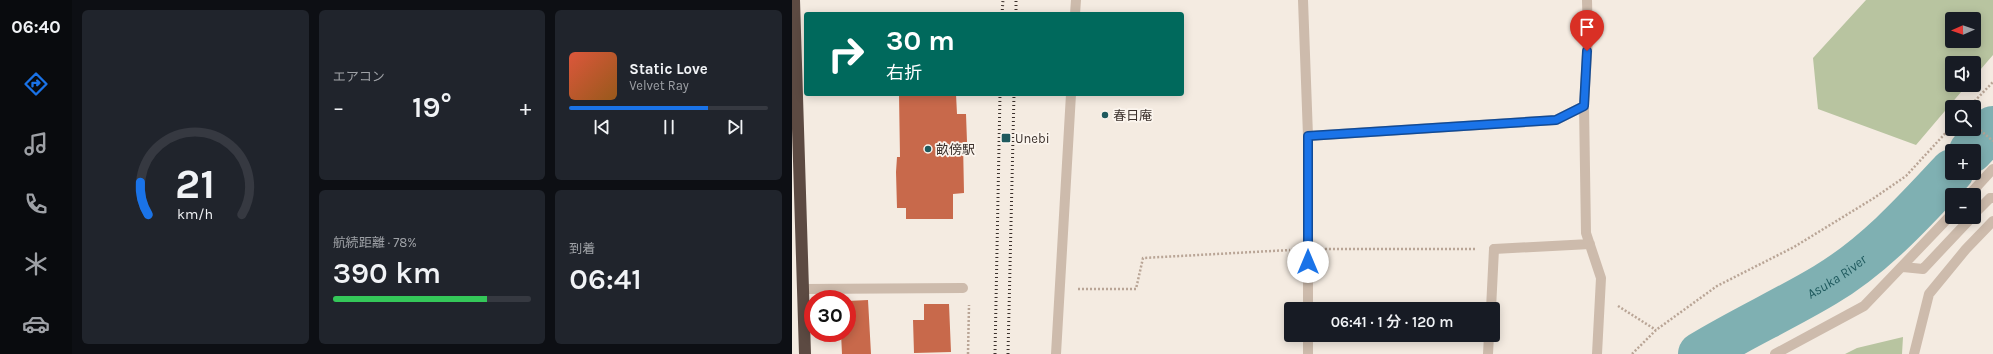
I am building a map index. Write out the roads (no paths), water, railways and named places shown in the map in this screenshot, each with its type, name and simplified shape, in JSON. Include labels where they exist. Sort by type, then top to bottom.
[{"type":"highway","points":[[794,0],[805,354]]},
{"type":"street","points":[[1075,12],[1076,0]]},
{"type":"street","points":[[1303,0],[1308,136],[1308,302]]},
{"type":"street","points":[[1587,0],[1588,37],[1584,106],[1586,233],[1601,278],[1597,354]]},
{"type":"street","points":[[1056,354],[1071,96]]},
{"type":"street","points":[[1308,136],[1556,120],[1584,106]]},
{"type":"street","points":[[1975,188],[1993,169]]},
{"type":"street","points":[[1981,207],[1990,198],[1993,198]]},
{"type":"street","points":[[1914,354],[1929,294],[1966,249],[1993,221]]},
{"type":"street","points":[[1775,354],[1864,306],[1945,222]]},
{"type":"street","points":[[1903,267],[1923,269],[1965,224]]},
{"type":"street","points":[[1491,302],[1494,249],[1590,244]]},
{"type":"street","points":[[804,289],[963,288]]},
{"type":"street","points":[[1308,342],[1308,354]]},
{"type":"street","points":[[1488,354],[1489,342]]},
{"type":"waterway","name":"Asuka River","points":[[1978,144],[1993,128]]},
{"type":"waterway","name":"Asuka River","points":[[1700,354],[1810,294],[1860,261],[1893,232],[1945,178]]},
{"type":"railway","points":[[1002,12],[1003,0]]},
{"type":"railway","points":[[1016,0],[1016,12]]},
{"type":"railway","points":[[995,354],[1000,96]]},
{"type":"railway","points":[[1008,354],[1014,96]]},
{"type":"place","name":"春日庵","points":[[1105,115]]},
{"type":"place","name":"Unebi","points":[[1006,138]]},
{"type":"place","name":"畝傍駅","points":[[928,149]]}]
